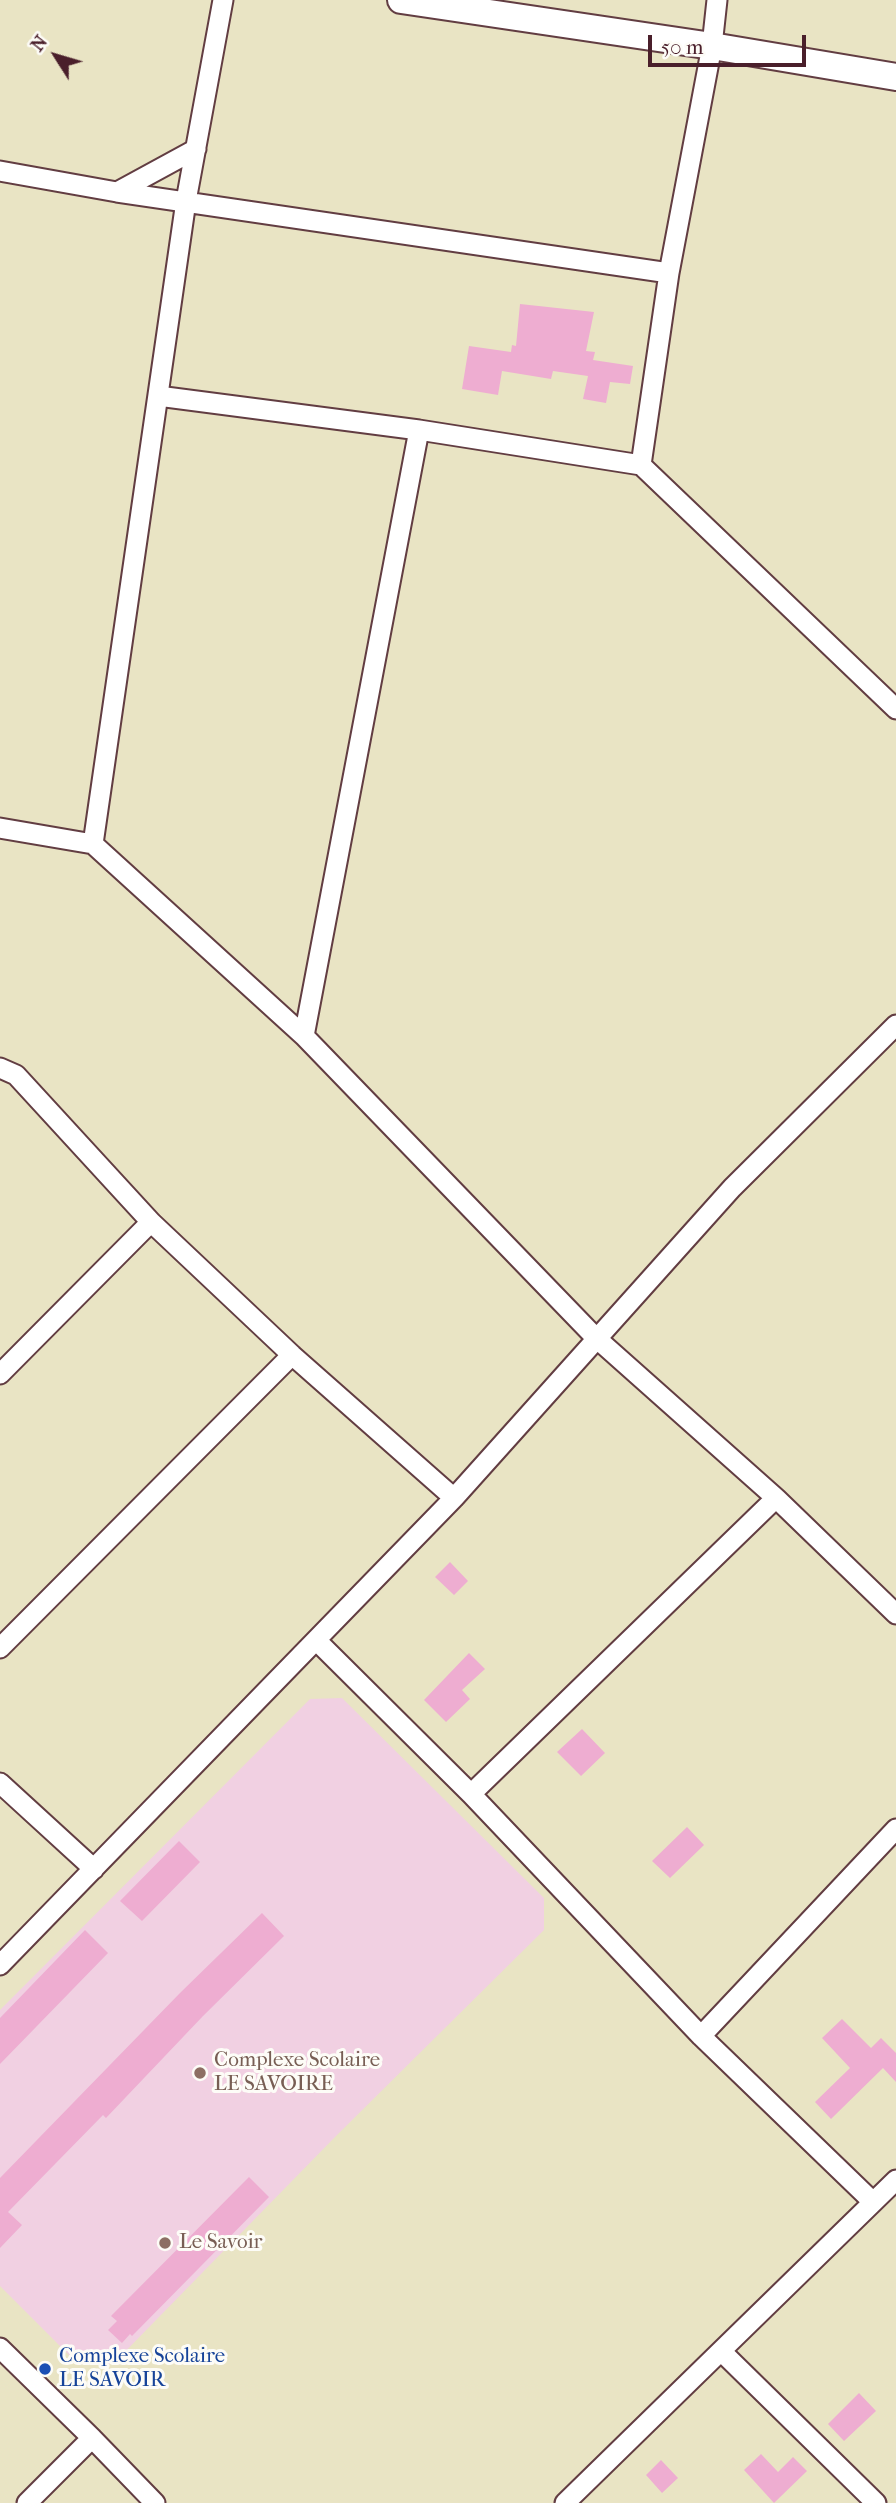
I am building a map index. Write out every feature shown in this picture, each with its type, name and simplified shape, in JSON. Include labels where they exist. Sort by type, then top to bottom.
[{"type":"street","points":[[93,844],[186,201],[223,0]]},
{"type":"street","points":[[401,0],[457,4],[896,77]]},
{"type":"street","points":[[641,465],[669,273],[712,46],[717,0]]},
{"type":"street","points":[[117,192],[196,149]]},
{"type":"street","points":[[0,171],[117,192],[669,273]]},
{"type":"street","points":[[158,396],[418,430],[641,465],[896,709]]},
{"type":"street","points":[[304,1036],[418,430]]},
{"type":"street","points":[[0,828],[93,844],[304,1036],[596,1338],[776,1498],[896,1614]]},
{"type":"street","points":[[0,1965],[454,1498],[732,1188],[896,1025]]},
{"type":"street","points":[[0,1068],[16,1075],[151,1222],[292,1355],[454,1498]]},
{"type":"street","points":[[0,1374],[151,1222]]},
{"type":"street","points":[[0,1648],[292,1355]]},
{"type":"street","points":[[471,1794],[776,1498]]},
{"type":"street","points":[[316,1640],[471,1794],[701,2036],[873,2202]]},
{"type":"street","points":[[0,1783],[94,1869]]},
{"type":"street","points":[[701,2036],[896,1829]]},
{"type":"street","points":[[565,2503],[896,2180]]},
{"type":"street","points":[[0,2348],[155,2503]]},
{"type":"street","points":[[721,2351],[876,2503]]},
{"type":"street","points":[[27,2503],[92,2438]]},
{"type":"shaded area","name":"Complexe Scolaire LE SAVOIRE","points":[[342,1698],[544,1898],[544,1930],[336,2136],[113,2364],[78,2364],[0,2286],[0,2010],[310,1699]]},
{"type":"building","points":[[520,304],[594,312],[586,351],[595,352],[593,360],[633,366],[630,384],[610,382],[606,403],[583,399],[588,376],[553,371],[551,379],[502,371],[498,395],[462,389],[469,346],[511,352],[512,345],[516,346]]},
{"type":"building","points":[[450,1562],[468,1581],[454,1595],[435,1577]]},
{"type":"building","points":[[469,1653],[485,1669],[462,1690],[470,1699],[446,1722],[424,1700]]},
{"type":"building","points":[[582,1729],[605,1753],[581,1776],[557,1752]]},
{"type":"building","points":[[687,1827],[704,1845],[670,1878],[652,1861]]},
{"type":"building","points":[[179,1841],[200,1862],[142,1921],[120,1901]]},
{"type":"building","points":[[262,1913],[284,1936],[106,2118],[103,2115],[8,2212],[22,2225],[0,2248],[0,2178]]},
{"type":"building","points":[[85,1930],[108,1953],[0,2064],[0,2018]]},
{"type":"building","points":[[842,2019],[871,2048],[881,2038],[896,2053],[896,2082],[883,2068],[831,2119],[815,2102],[850,2068],[822,2038]]},
{"type":"building","points":[[249,2177],[269,2197],[122,2343],[108,2330],[117,2321],[111,2316]]},
{"type":"building","points":[[859,2393],[876,2411],[844,2441],[828,2424]]},
{"type":"building","points":[[761,2454],[778,2472],[793,2457],[807,2471],[774,2503],[744,2470]]},
{"type":"building","points":[[661,2460],[678,2478],[662,2493],[646,2475]]},
{"type":"place","name":"Complexe Scolaire LE SAVOIRE","points":[[200,2073]]},
{"type":"place","name":"Le Savoir","points":[[165,2243]]},
{"type":"place","name":"Complexe Scolaire LE SAVOIR","points":[[45,2369]]}]
